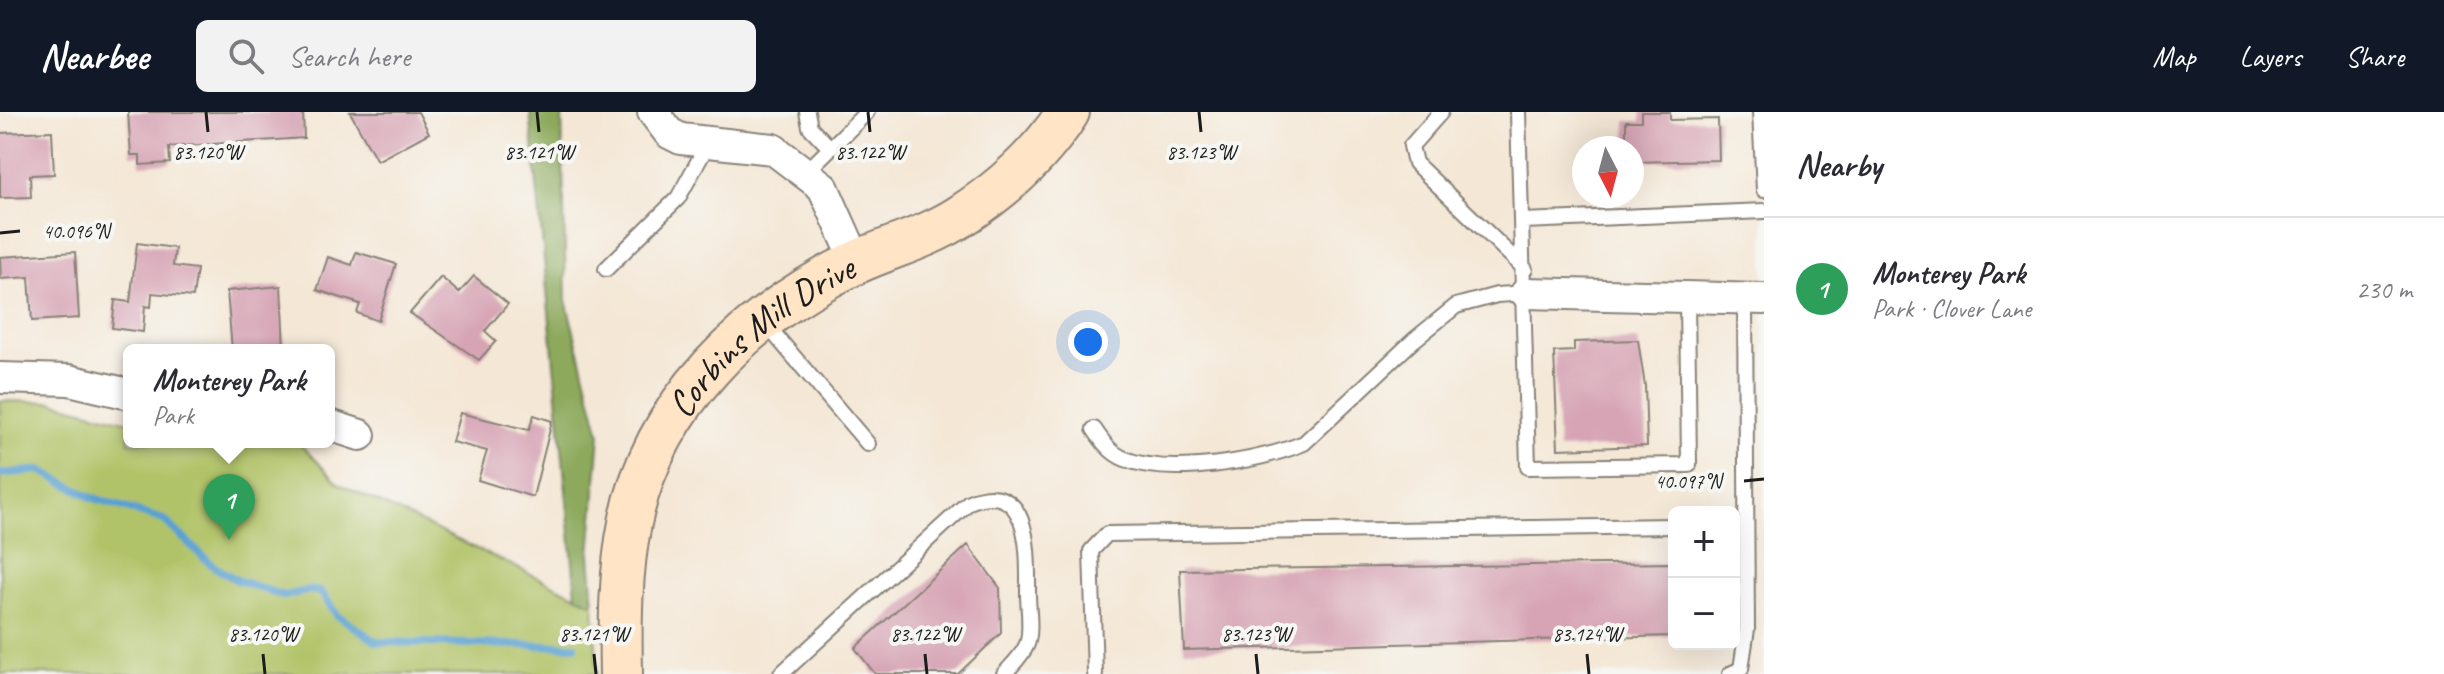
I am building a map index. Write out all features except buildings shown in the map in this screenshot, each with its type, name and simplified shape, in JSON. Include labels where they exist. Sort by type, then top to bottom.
[{"type":"street","points":[[653,112],[669,133],[681,139],[773,149],[823,187],[857,263]]},
{"type":"street","name":"Corbins Mill Drive","points":[[621,674],[620,599],[630,523],[653,456],[677,410],[717,361],[763,319],[857,263],[959,217],[1023,169],[1052,137],[1068,112]]},
{"type":"street","points":[[1525,281],[1687,298],[1754,299]]},
{"type":"street","points":[[0,378],[69,380],[123,393]]},
{"type":"street","points":[[335,427],[360,435]]},
{"type":"lane","points":[[807,112],[810,127],[830,148]]},
{"type":"lane","points":[[805,173],[867,112]]},
{"type":"lane","points":[[1441,112],[1411,146],[1415,163],[1525,281]]},
{"type":"lane","points":[[1518,112],[1528,467],[1689,465],[1687,298]]},
{"type":"lane","points":[[1760,112],[1764,190]]},
{"type":"lane","points":[[606,269],[678,198],[709,142]]},
{"type":"lane","points":[[1523,221],[1764,211]]},
{"type":"lane","points":[[1094,429],[1107,447],[1125,459],[1168,466],[1254,459],[1281,452],[1304,443],[1414,340],[1456,306],[1497,295],[1525,281]]},
{"type":"lane","points":[[1730,674],[1741,669],[1747,629],[1740,525],[1754,299]]},
{"type":"lane","points":[[763,319],[868,444]]},
{"type":"lane","points":[[781,674],[969,502],[986,495],[1006,500],[1028,536],[1028,642],[1004,674]]},
{"type":"lane","points":[[1095,674],[1091,551],[1107,534],[1668,526]]},
{"type":"green space","points":[[530,112],[562,112],[566,300],[600,434],[590,555],[594,604],[576,596]]},
{"type":"green space","points":[[0,401],[52,402],[123,420],[123,448],[304,448],[339,484],[594,604],[597,674],[0,674]]},
{"type":"waterway","points":[[0,474],[40,470],[91,497],[164,520],[213,566],[237,580],[284,596],[310,590],[321,592],[337,615],[377,642],[575,646]]},
{"type":"place","name":"Monterey Park","points":[[229,540]]}]
